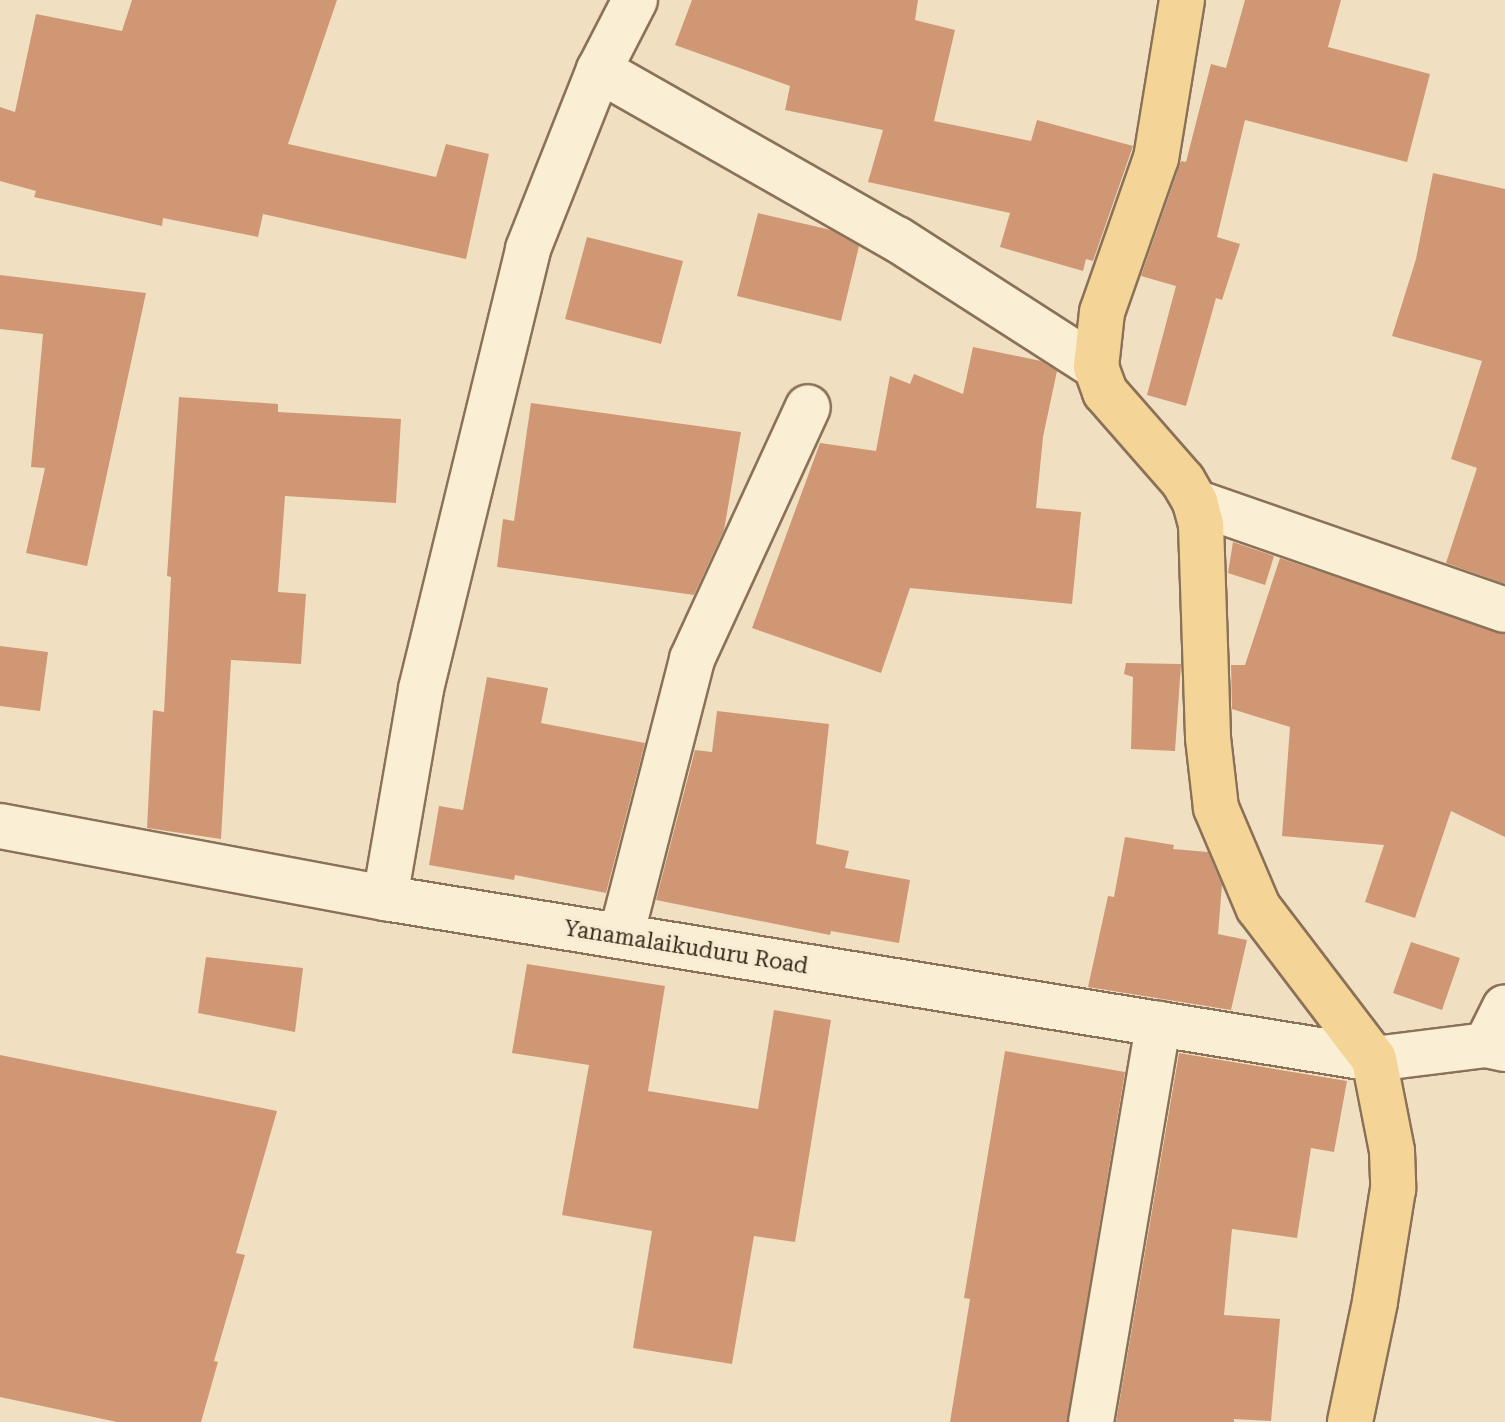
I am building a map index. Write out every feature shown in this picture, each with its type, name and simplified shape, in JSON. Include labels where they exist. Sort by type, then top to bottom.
[{"type":"main road","points":[[1182,0],[1156,158],[1102,312],[1096,367],[1105,392],[1183,481],[1195,502],[1201,525],[1208,738],[1216,808],[1258,907],[1374,1059],[1392,1151],[1393,1189],[1375,1302],[1350,1422]]},
{"type":"street","points":[[385,898],[421,689],[524,264],[599,70],[633,1]]},
{"type":"street","points":[[599,70],[897,239],[1096,367]]},
{"type":"street","points":[[621,936],[692,659],[808,407]]},
{"type":"street","points":[[1195,502],[1505,610]]},
{"type":"street","name":"Yanamalaikuduru Road","points":[[0,826],[385,898],[1374,1059],[1499,1034]]},
{"type":"street","points":[[1091,1422],[1158,1024]]},
{"type":"building","points":[[132,0],[337,0],[288,144],[436,177],[446,144],[489,154],[466,259],[263,214],[258,237],[163,218],[162,226],[34,197],[36,191],[0,181],[0,107],[15,112],[36,14],[122,31]]},
{"type":"building","points":[[692,0],[918,0],[915,20],[955,30],[934,121],[1031,141],[1037,120],[1133,146],[1093,261],[1086,259],[1083,271],[1000,247],[1010,213],[868,182],[883,130],[785,110],[790,86],[675,45]]},
{"type":"building","points":[[1245,0],[1341,0],[1328,47],[1430,74],[1407,162],[1245,120],[1217,237],[1240,244],[1222,300],[1216,298],[1186,406],[1147,395],[1176,286],[1141,276],[1181,161],[1186,162],[1211,64],[1226,68]]},
{"type":"building","points":[[1433,173],[1505,189],[1505,584],[1446,563],[1477,468],[1451,459],[1482,361],[1392,336],[1416,259]]},
{"type":"building","points":[[758,213],[831,230],[859,246],[841,321],[737,296]]},
{"type":"building","points":[[587,237],[683,261],[661,344],[565,319]]},
{"type":"building","points":[[0,275],[146,293],[87,566],[26,553],[45,468],[31,467],[43,334],[0,329]]},
{"type":"building","points":[[973,347],[1041,361],[1057,371],[1043,437],[1036,508],[1081,512],[1072,604],[910,588],[881,673],[752,628],[820,443],[876,451],[890,376],[910,384],[914,374],[963,394]]},
{"type":"building","points":[[179,397],[278,404],[278,412],[401,419],[396,503],[285,496],[278,592],[306,594],[301,664],[231,660],[221,839],[147,828],[153,710],[164,712],[171,577],[167,576]]},
{"type":"building","points":[[531,403],[741,432],[724,530],[694,595],[497,567],[503,519],[514,521]]},
{"type":"building","points":[[1233,542],[1274,556],[1265,585],[1228,573]]},
{"type":"building","points":[[1280,558],[1505,634],[1505,837],[1451,811],[1415,918],[1365,902],[1384,845],[1282,836],[1290,727],[1232,709],[1231,665],[1245,665]]},
{"type":"building","points":[[0,646],[48,652],[40,711],[0,706]]},
{"type":"building","points":[[1126,663],[1181,664],[1175,751],[1131,749],[1133,677],[1124,674]]},
{"type":"building","points":[[487,677],[548,688],[541,723],[645,743],[606,893],[515,875],[514,880],[429,865],[439,806],[463,810]]},
{"type":"building","points":[[717,711],[829,724],[816,844],[849,851],[845,868],[910,880],[899,943],[831,931],[830,935],[656,900],[695,750],[712,752]]},
{"type":"building","points":[[1125,837],[1174,845],[1173,849],[1208,852],[1222,885],[1218,934],[1247,940],[1231,1010],[1088,987],[1108,896],[1114,897]]},
{"type":"building","points":[[1411,942],[1460,958],[1442,1010],[1393,993]]},
{"type":"building","points":[[206,957],[303,968],[295,1032],[198,1013]]},
{"type":"building","points":[[527,964],[665,986],[648,1091],[758,1109],[774,1010],[831,1020],[795,1242],[754,1236],[732,1364],[633,1348],[652,1231],[562,1215],[589,1065],[512,1053]]},
{"type":"building","points":[[1005,1051],[1125,1072],[1067,1422],[950,1422],[970,1299],[964,1298]]},
{"type":"building","points":[[1179,1053],[1347,1081],[1334,1152],[1311,1148],[1297,1238],[1232,1229],[1224,1315],[1280,1319],[1271,1421],[1116,1422]]},
{"type":"building","points":[[0,1055],[277,1111],[236,1253],[245,1255],[214,1361],[218,1362],[201,1422],[117,1422],[0,1397]]}]
